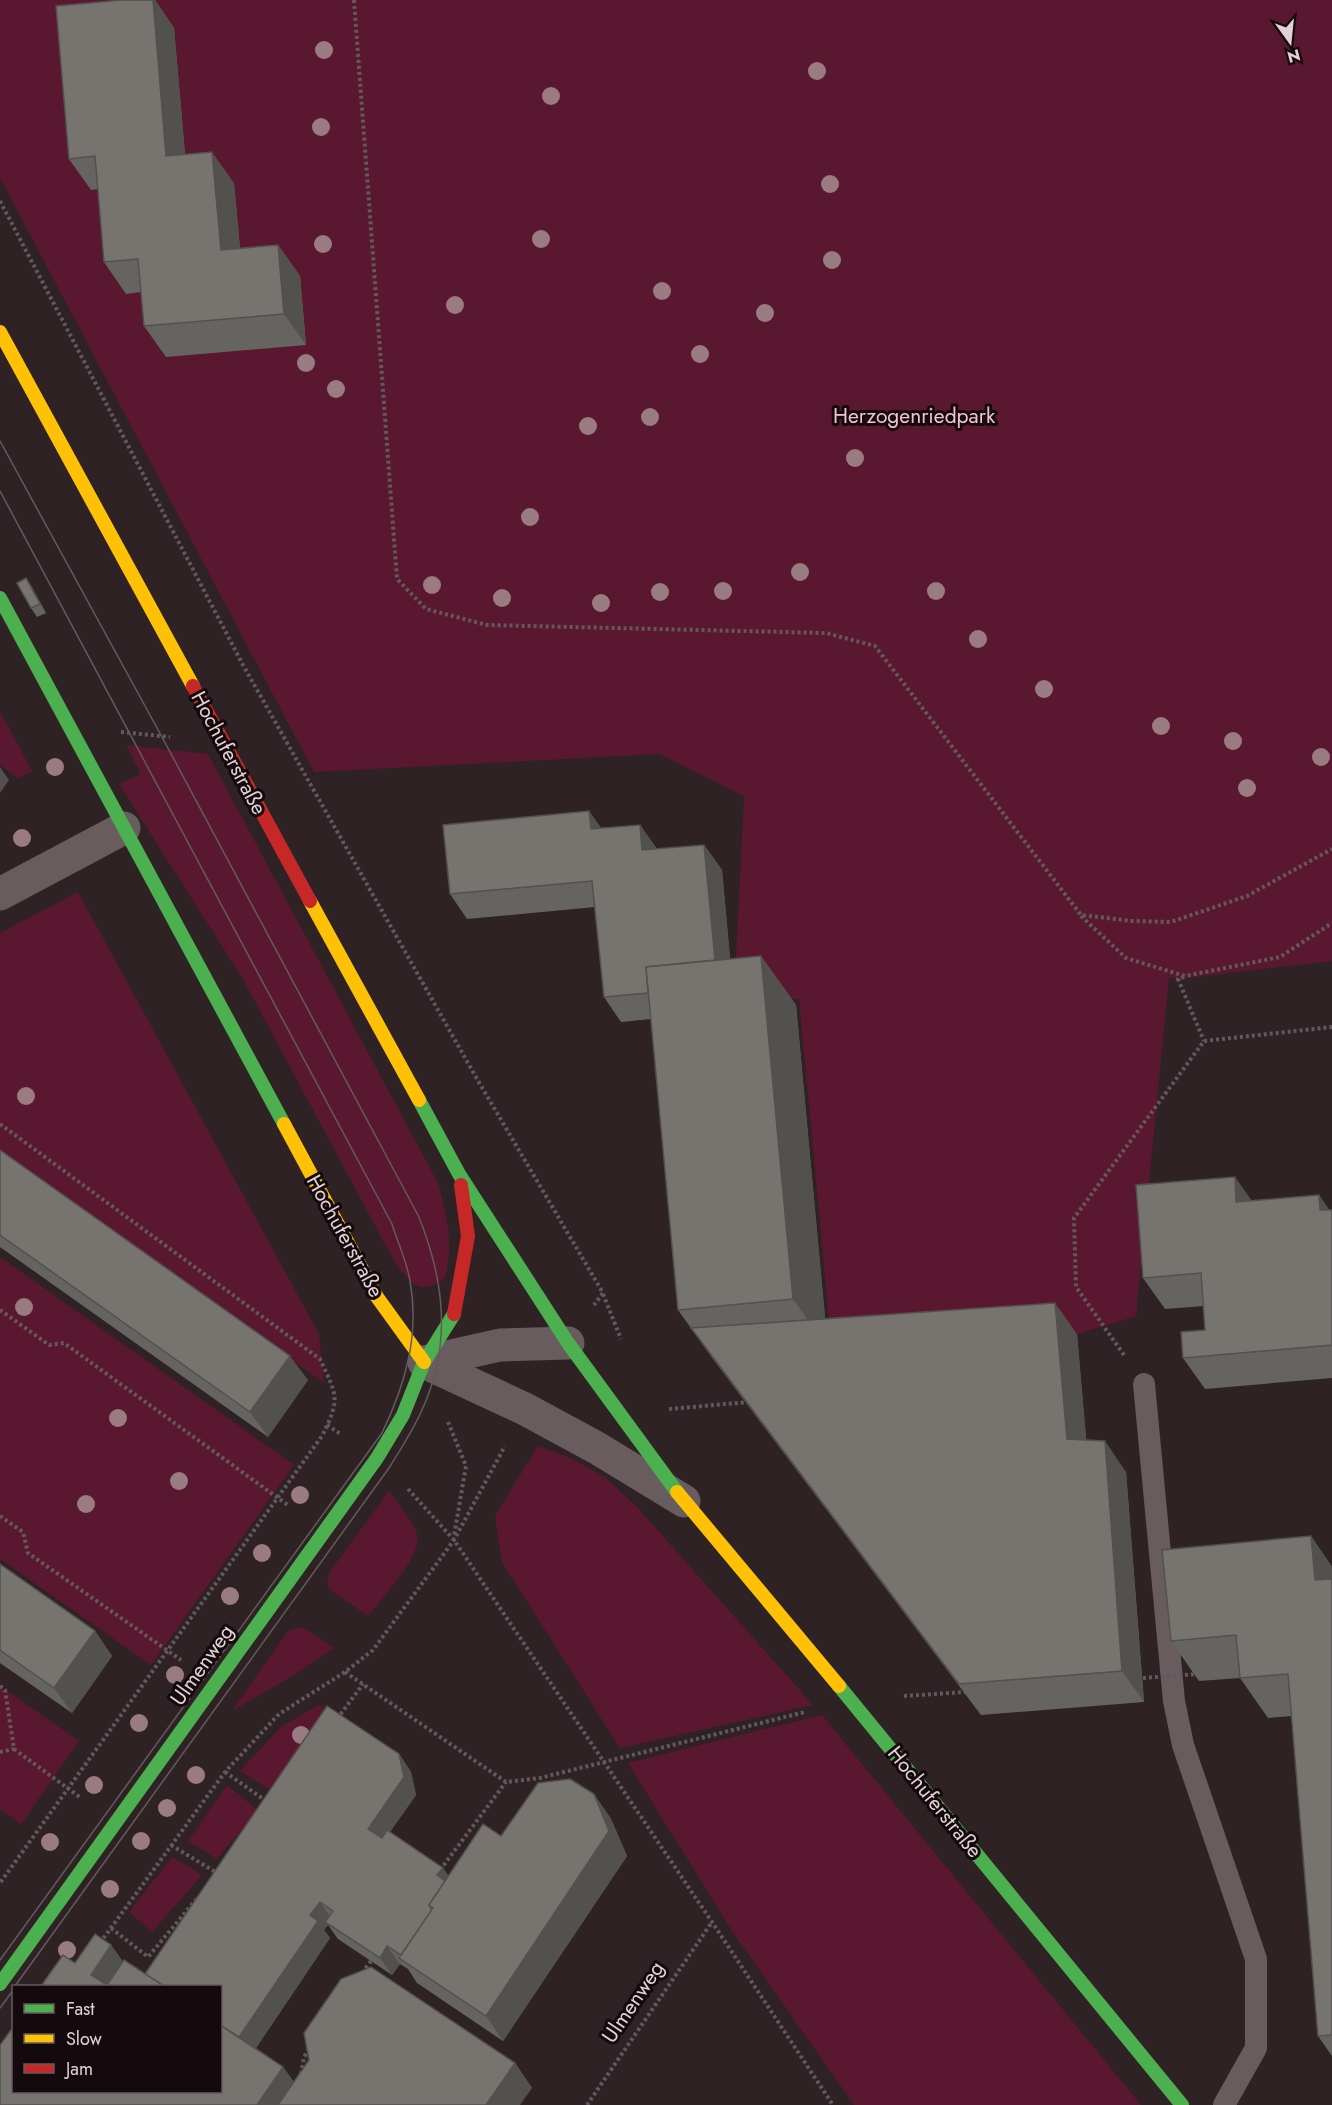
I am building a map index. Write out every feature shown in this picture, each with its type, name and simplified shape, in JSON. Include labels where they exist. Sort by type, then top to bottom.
[{"type":"street","name":"Hochuferstraße","points":[[0,332],[459,1174],[568,1344],[684,1502],[851,1700],[1182,2105]]},
{"type":"street","name":"Hochuferstraße","points":[[0,598],[377,1297],[424,1362],[525,1409],[597,1448],[684,1502]]},
{"type":"street","points":[[0,894],[124,828]]},
{"type":"street","name":"Hochuferstraße","points":[[424,1362],[455,1312],[468,1236],[459,1174]]},
{"type":"street","points":[[424,1362],[500,1344],[568,1344]]},
{"type":"street","name":"Ulmenweg","points":[[0,1984],[377,1458],[403,1415],[424,1362]]},
{"type":"lane","points":[[1144,1384],[1174,1701],[1183,1745],[1256,1959],[1256,2048],[1224,2105]]},
{"type":"path","points":[[354,0],[397,579],[426,609],[487,625],[826,633],[875,646],[1081,915],[1126,957],[1185,976]]},
{"type":"path","points":[[0,201],[243,665],[541,1190]]},
{"type":"path","points":[[196,692],[243,665]]},
{"type":"path","points":[[111,731],[179,738]]},
{"type":"path","points":[[1081,915],[1132,921],[1171,922],[1246,896],[1332,849]]},
{"type":"path","points":[[1204,1041],[1178,979],[1280,957],[1332,923]]},
{"type":"path","points":[[1144,1384],[1076,1287],[1074,1218],[1204,1041],[1332,1027]]},
{"type":"path","points":[[0,1124],[320,1359],[336,1394],[333,1412],[322,1436],[0,1883]]},
{"type":"path","points":[[0,1310],[49,1345],[64,1343],[323,1532]]},
{"type":"path","points":[[99,1945],[225,1772],[279,1714],[345,1672],[374,1650],[454,1540],[466,1466],[424,1362]]},
{"type":"path","points":[[662,1410],[756,1401]]},
{"type":"path","points":[[0,1516],[23,1532],[28,1553],[214,1683]]},
{"type":"path","points":[[454,1540],[833,2105]]},
{"type":"path","points":[[345,1672],[506,1782],[540,1778],[851,1700],[968,1692]]},
{"type":"path","points":[[1131,1679],[1198,1674]]},
{"type":"path","points":[[335,1721],[363,1683]]},
{"type":"path","points":[[0,1686],[5,1690],[14,1749],[115,1822]]},
{"type":"path","points":[[0,1752],[14,1749]]},
{"type":"path","points":[[225,1772],[273,1806]]},
{"type":"path","points":[[437,1874],[506,1782]]},
{"type":"path","points":[[171,1845],[217,1874],[224,1865]]},
{"type":"path","points":[[111,1928],[148,1957],[202,1892]]},
{"type":"path","name":"Ulmenweg","points":[[587,2105],[712,1922]]},
{"type":"path","points":[[357,1980],[371,1961]]},
{"type":"path","points":[[300,2077],[303,2057],[310,2047]]},
{"type":"green space","name":"Herzogenriedpark","points":[[0,0],[1332,0],[1332,961],[1178,979],[1169,977],[1136,1316],[1077,1334],[832,1351],[799,999],[734,1001],[744,796],[659,754],[314,772],[0,178]]},
{"type":"green space","points":[[0,711],[32,771],[18,778],[0,765]]},
{"type":"green space","points":[[126,745],[208,754],[438,1183],[448,1230],[449,1254],[445,1278],[432,1286],[422,1287],[412,1282],[394,1261],[243,979],[119,784],[141,774]]},
{"type":"green space","points":[[78,892],[319,1334],[324,1383],[0,1153],[0,933]]},
{"type":"green space","points":[[0,1257],[294,1465],[151,1665],[0,1559]]},
{"type":"green space","points":[[538,1446],[571,1458],[605,1477],[638,1508],[813,1705],[620,1748],[502,1562],[495,1516]]},
{"type":"green space","points":[[389,1491],[412,1524],[417,1534],[417,1543],[408,1565],[368,1616],[329,1589],[327,1581],[331,1570]]},
{"type":"green space","points":[[304,1628],[334,1648],[297,1673],[232,1711],[288,1631]]},
{"type":"green space","points":[[0,1686],[79,1741],[21,1824],[0,1809]]},
{"type":"green space","points":[[319,1705],[336,1718],[271,1791],[240,1771],[282,1726]]},
{"type":"green space","points":[[822,1715],[1141,2105],[854,2105],[732,1931],[628,1763]]},
{"type":"green space","points":[[227,1785],[258,1810],[217,1859],[188,1841]]},
{"type":"green space","points":[[172,1857],[202,1875],[152,1932],[129,1912]]},
{"type":"building","points":[[122,0],[153,0],[166,156],[212,152],[221,250],[278,245],[284,314],[144,326],[138,259],[104,262],[95,156],[69,159],[56,6]]},
{"type":"building","points":[[26,578],[40,604],[31,608],[17,583]]},
{"type":"building","points":[[589,811],[591,829],[640,825],[642,850],[704,845],[715,960],[646,967],[648,993],[604,997],[592,881],[450,894],[443,825]]},
{"type":"building","points":[[761,956],[793,1299],[678,1310],[646,967]]},
{"type":"building","points":[[0,1150],[290,1356],[250,1412],[0,1235]]},
{"type":"building","points":[[1235,1177],[1236,1202],[1319,1195],[1320,1210],[1332,1210],[1332,1345],[1183,1358],[1181,1332],[1205,1330],[1201,1273],[1143,1278],[1136,1185]]},
{"type":"building","points":[[1055,1303],[1067,1439],[1105,1441],[1122,1671],[959,1684],[691,1328]]},
{"type":"building","points":[[1311,1536],[1315,1580],[1332,1579],[1332,2035],[1318,2036],[1288,1674],[1240,1678],[1236,1635],[1171,1641],[1162,1550]]},
{"type":"building","points":[[0,1564],[95,1631],[54,1688],[0,1650]]},
{"type":"building","points":[[327,1706],[399,1754],[404,1777],[368,1829],[382,1838],[387,1830],[443,1868],[437,1875],[445,1881],[429,1905],[432,1910],[401,1955],[387,1946],[380,1958],[325,1922],[333,1911],[320,1902],[310,1915],[318,1921],[239,2037],[222,2026],[222,1985],[162,1985],[145,1974]]},
{"type":"building","points":[[570,1779],[594,1794],[609,1831],[486,2016],[399,1958],[433,1908],[429,1905],[483,1824],[501,1836],[538,1783]]},
{"type":"building","points":[[95,1934],[111,1945],[91,1975],[107,1985],[42,1985],[63,1955],[75,1963]]},
{"type":"building","points":[[124,1960],[162,1985],[107,1985]]},
{"type":"building","points":[[371,1967],[515,2063],[486,2105],[278,2105],[309,2060],[304,2033],[341,1979]]},
{"type":"building","points":[[222,2026],[283,2067],[257,2105],[0,2105],[0,2045],[12,2029],[12,2093],[222,2093]]},
{"type":"tram line","points":[[0,441],[162,737],[419,1217],[435,1266],[441,1314],[441,1339],[431,1387],[414,1427],[389,1468],[16,1985]]},
{"type":"tram line","points":[[0,491],[392,1224],[409,1274],[413,1301],[412,1340],[404,1378],[382,1433],[0,1960]]},
{"type":"tram line","points":[[0,2008],[12,1992]]},
{"type":"traffic: fast","points":[[0,598],[284,1124]]},
{"type":"traffic: fast","points":[[419,1100],[459,1174],[568,1343],[677,1492]]},
{"type":"traffic: fast","points":[[0,1984],[377,1458],[403,1415],[424,1362],[454,1314]]},
{"type":"traffic: fast","points":[[839,1686],[1182,2105]]},
{"type":"traffic: slow","points":[[0,332],[193,686]]},
{"type":"traffic: slow","points":[[310,901],[419,1100]]},
{"type":"traffic: slow","points":[[284,1124],[377,1297],[424,1362]]},
{"type":"traffic: slow","points":[[677,1492],[839,1686]]},
{"type":"traffic: jam","points":[[193,686],[310,901]]},
{"type":"traffic: jam","points":[[454,1314],[468,1236],[461,1185]]}]
